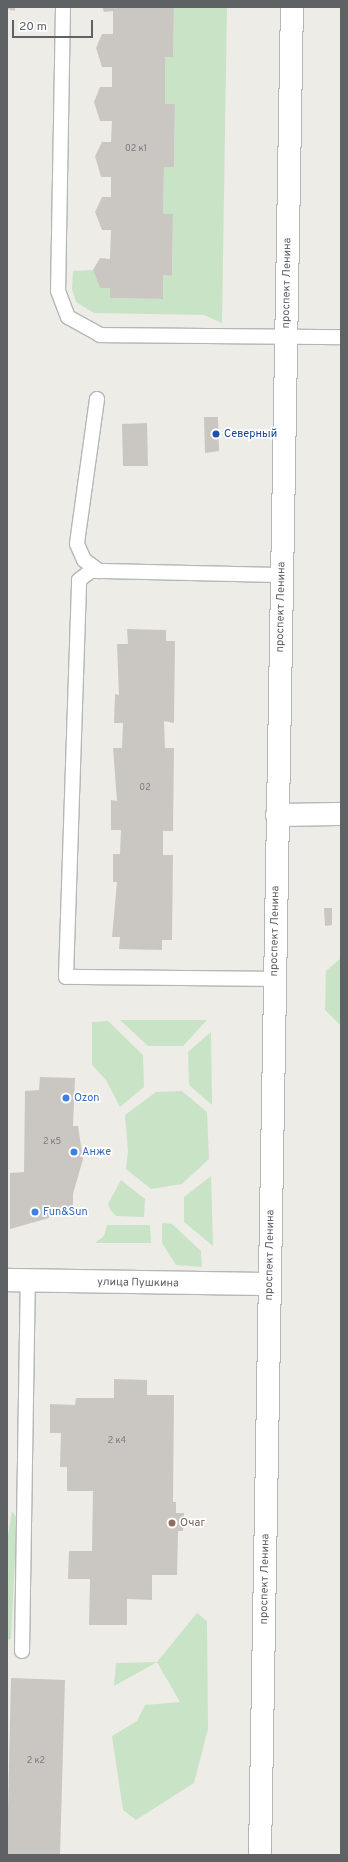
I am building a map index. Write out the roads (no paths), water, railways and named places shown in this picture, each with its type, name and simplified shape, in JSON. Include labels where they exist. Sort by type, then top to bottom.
[{"type":"main road","name":"проспект Ленина","points":[[260,1855],[292,7]]},
{"type":"main road","points":[[277,815],[341,814]]},
{"type":"main road","name":"улица Пушкина","points":[[18,1280],[270,1284]]},
{"type":"lane","points":[[63,7],[58,291],[61,307],[78,325],[100,335],[341,337]]},
{"type":"lane","points":[[97,399],[77,544],[84,560],[99,571]]},
{"type":"lane","points":[[274,979],[66,977],[76,588],[85,574],[99,571],[282,575]]},
{"type":"lane","points":[[18,1280],[22,1651]]},
{"type":"place","name":"Северный","points":[[216,434]]},
{"type":"place","name":"Ozon","points":[[66,1098]]},
{"type":"place","name":"Анже","points":[[74,1152]]},
{"type":"place","name":"Fun&Sun","points":[[35,1212]]},
{"type":"place","name":"Очаг","points":[[172,1523]]}]
